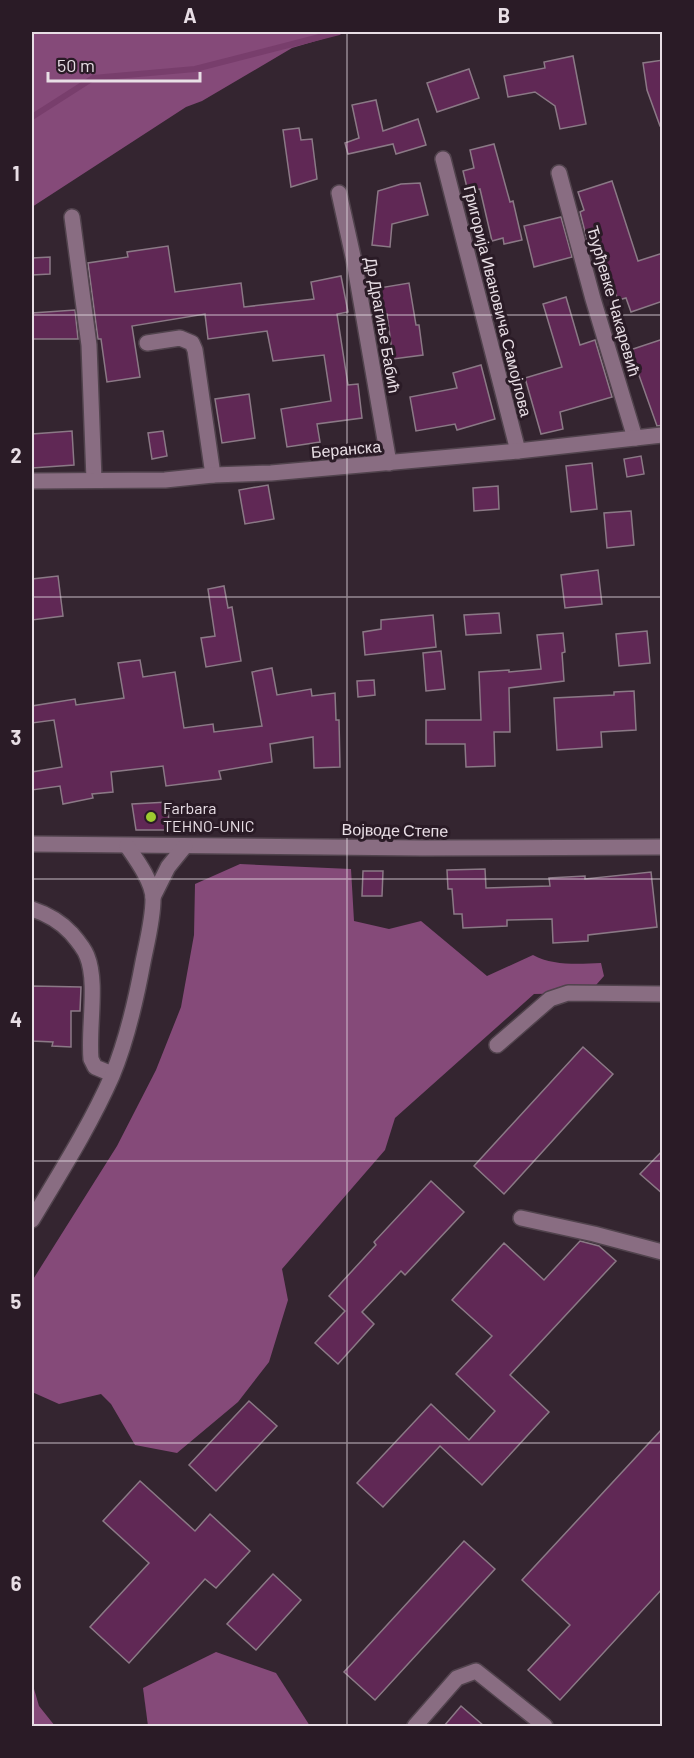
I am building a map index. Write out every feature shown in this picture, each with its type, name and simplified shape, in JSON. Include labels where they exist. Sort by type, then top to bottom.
[{"type":"street","name":"Григорија Ивановича Самојлова","points":[[443,159],[518,451]]},
{"type":"street","name":"Ђурђевке Чакаревић","points":[[559,173],[635,438]]},
{"type":"street","name":"Др Драгиње Бабић","points":[[339,193],[354,261],[389,463]]},
{"type":"street","points":[[72,217],[88,345],[94,480]]},
{"type":"street","points":[[147,343],[180,338],[192,343],[195,350],[213,475]]},
{"type":"street","name":"Беранска","points":[[32,481],[165,480],[213,475],[271,473],[518,451],[663,435]]},
{"type":"street","name":"Војводе Степе","points":[[32,844],[422,848],[663,847]]},
{"type":"street","points":[[128,846],[142,868],[153,897]]},
{"type":"street","points":[[32,1220],[78,1143],[112,1074],[128,1029],[139,983],[153,897],[168,867],[185,846]]},
{"type":"street","points":[[32,909],[45,913],[63,925],[87,955],[92,971],[92,1059],[95,1067],[112,1074]]},
{"type":"street","points":[[497,1045],[550,999],[568,993],[663,994]]},
{"type":"street","points":[[520,1218],[663,1252]]},
{"type":"street","points":[[415,1726],[457,1678],[477,1671],[537,1724]]},
{"type":"shaded area","points":[[32,32],[346,32],[292,48],[202,101],[186,107],[32,207]]},
{"type":"shaded area","points":[[240,864],[351,869],[354,921],[389,929],[421,921],[487,976],[533,955],[558,963],[601,963],[604,976],[589,993],[534,994],[395,1118],[385,1150],[282,1269],[288,1300],[269,1362],[238,1402],[177,1453],[135,1445],[111,1404],[101,1394],[59,1404],[32,1392],[32,1281],[117,1146],[156,1070],[181,1007],[194,935],[195,884]]},
{"type":"shaded area","points":[[216,1652],[276,1673],[310,1726],[148,1726],[143,1688]]},
{"type":"shaded area","points":[[32,1682],[39,1706],[55,1726],[32,1726]]},
{"type":"building","points":[[573,56],[586,124],[560,129],[555,106],[535,92],[508,97],[504,76],[545,68],[544,62]]},
{"type":"building","points":[[663,60],[663,126],[660,126],[647,90],[643,63]]},
{"type":"building","points":[[469,69],[479,98],[437,112],[427,83]]},
{"type":"building","points":[[376,100],[383,131],[418,119],[426,145],[396,154],[393,144],[348,154],[345,143],[359,138],[352,105]]},
{"type":"building","points":[[299,128],[301,140],[312,139],[317,179],[291,187],[283,130]]},
{"type":"building","points":[[494,144],[510,202],[513,201],[522,240],[504,244],[503,238],[492,241],[480,189],[468,192],[463,171],[474,168],[470,150]]},
{"type":"building","points":[[612,181],[638,261],[663,253],[663,301],[631,312],[626,298],[618,300],[612,283],[608,284],[596,251],[590,252],[580,212],[584,210],[578,192]]},
{"type":"building","points":[[420,183],[428,215],[392,224],[390,247],[372,245],[378,191],[401,184]]},
{"type":"building","points":[[561,217],[572,257],[534,267],[524,226]]},
{"type":"building","points":[[168,246],[175,292],[241,283],[244,307],[314,299],[311,282],[341,276],[348,312],[337,314],[348,385],[358,384],[362,418],[317,424],[320,442],[287,447],[281,409],[331,401],[324,355],[273,361],[267,331],[208,339],[205,314],[132,326],[140,377],[107,382],[101,339],[98,339],[88,263],[128,257],[127,252]]},
{"type":"building","points":[[50,257],[50,274],[32,275],[32,258]]},
{"type":"building","points":[[409,283],[423,355],[393,359],[387,314],[383,314],[379,288]]},
{"type":"building","points":[[566,297],[580,345],[595,340],[612,397],[560,412],[563,429],[541,434],[525,378],[562,367],[543,304]]},
{"type":"building","points":[[75,310],[78,339],[32,339],[32,313]]},
{"type":"building","points":[[663,339],[663,425],[657,426],[630,350]]},
{"type":"building","points":[[481,365],[495,419],[457,430],[455,424],[416,431],[410,397],[457,388],[453,373]]},
{"type":"building","points":[[249,394],[255,438],[222,443],[215,399]]},
{"type":"building","points":[[72,431],[74,465],[32,468],[32,434]]},
{"type":"building","points":[[163,431],[167,456],[152,459],[148,433]]},
{"type":"building","points":[[641,456],[644,474],[627,477],[624,459]]},
{"type":"building","points":[[592,463],[597,509],[571,512],[566,466]]},
{"type":"building","points":[[268,485],[274,519],[245,524],[239,490]]},
{"type":"building","points":[[498,486],[499,509],[474,511],[473,488]]},
{"type":"building","points":[[631,511],[634,545],[607,548],[604,513]]},
{"type":"building","points":[[598,570],[602,604],[565,608],[561,575]]},
{"type":"building","points":[[58,576],[63,616],[32,620],[32,579]]},
{"type":"building","points":[[224,586],[228,608],[232,607],[241,661],[206,667],[201,638],[215,636],[208,589]]},
{"type":"building","points":[[499,613],[501,633],[466,635],[464,615]]},
{"type":"building","points":[[433,615],[436,647],[365,655],[363,632],[381,629],[381,620]]},
{"type":"building","points":[[647,631],[650,663],[619,666],[616,634]]},
{"type":"building","points":[[563,633],[564,681],[509,688],[510,732],[494,732],[495,766],[466,767],[465,744],[426,744],[426,720],[481,720],[479,672],[541,669],[537,635]]},
{"type":"building","points":[[441,651],[445,689],[426,691],[423,653]]},
{"type":"building","points":[[140,660],[143,677],[175,672],[184,728],[213,724],[214,732],[262,726],[252,672],[272,668],[277,695],[311,689],[312,696],[335,693],[336,720],[339,720],[340,767],[314,768],[313,737],[270,744],[272,762],[219,771],[221,779],[166,786],[163,766],[111,772],[113,792],[92,794],[93,798],[63,804],[60,786],[32,790],[32,772],[62,767],[54,720],[32,723],[32,706],[75,699],[76,705],[124,698],[118,663]]},
{"type":"building","points":[[374,680],[375,695],[358,697],[357,681]]},
{"type":"building","points":[[634,691],[636,730],[601,732],[602,747],[557,750],[554,698],[614,695],[614,692]]},
{"type":"building","name":"Farbara TEHNO-UNIC","points":[[168,802],[169,830],[136,830],[132,804]]},
{"type":"building","points":[[485,869],[486,888],[550,886],[549,878],[585,876],[585,879],[651,872],[657,927],[588,935],[588,941],[553,943],[552,919],[507,920],[507,926],[463,928],[462,914],[454,914],[452,889],[448,889],[447,870]]},
{"type":"building","points":[[363,871],[383,871],[382,896],[362,896]]},
{"type":"building","points":[[32,986],[81,987],[80,1011],[71,1011],[71,1047],[52,1046],[53,1042],[32,1041]]},
{"type":"building","points":[[583,1047],[613,1074],[504,1194],[474,1166]]},
{"type":"building","points":[[663,1150],[663,1194],[640,1174]]},
{"type":"building","points":[[431,1181],[464,1212],[405,1275],[401,1271],[362,1312],[374,1324],[338,1364],[315,1343],[345,1311],[329,1296],[376,1245],[374,1242]]},
{"type":"building","points":[[580,1241],[599,1246],[616,1261],[510,1375],[549,1412],[482,1485],[440,1446],[383,1507],[357,1483],[431,1404],[469,1440],[495,1411],[456,1374],[492,1336],[452,1300],[504,1243],[544,1280]]},
{"type":"building","points":[[249,1401],[277,1426],[216,1491],[189,1465]]},
{"type":"building","points":[[663,1428],[663,1588],[560,1700],[528,1670],[570,1625],[522,1580]]},
{"type":"building","points":[[140,1481],[195,1531],[210,1514],[250,1551],[216,1588],[205,1579],[129,1663],[90,1627],[149,1563],[103,1521]]},
{"type":"building","points":[[464,1541],[495,1569],[375,1700],[344,1672]]},
{"type":"building","points":[[273,1574],[301,1600],[256,1650],[227,1624]]},
{"type":"building","points":[[461,1706],[484,1726],[444,1726]]},
{"type":"waterway","points":[[32,117],[93,78],[195,69],[339,32]]},
{"type":"place","name":"Farbara TEHNO-UNIC","points":[[151,817]]}]
